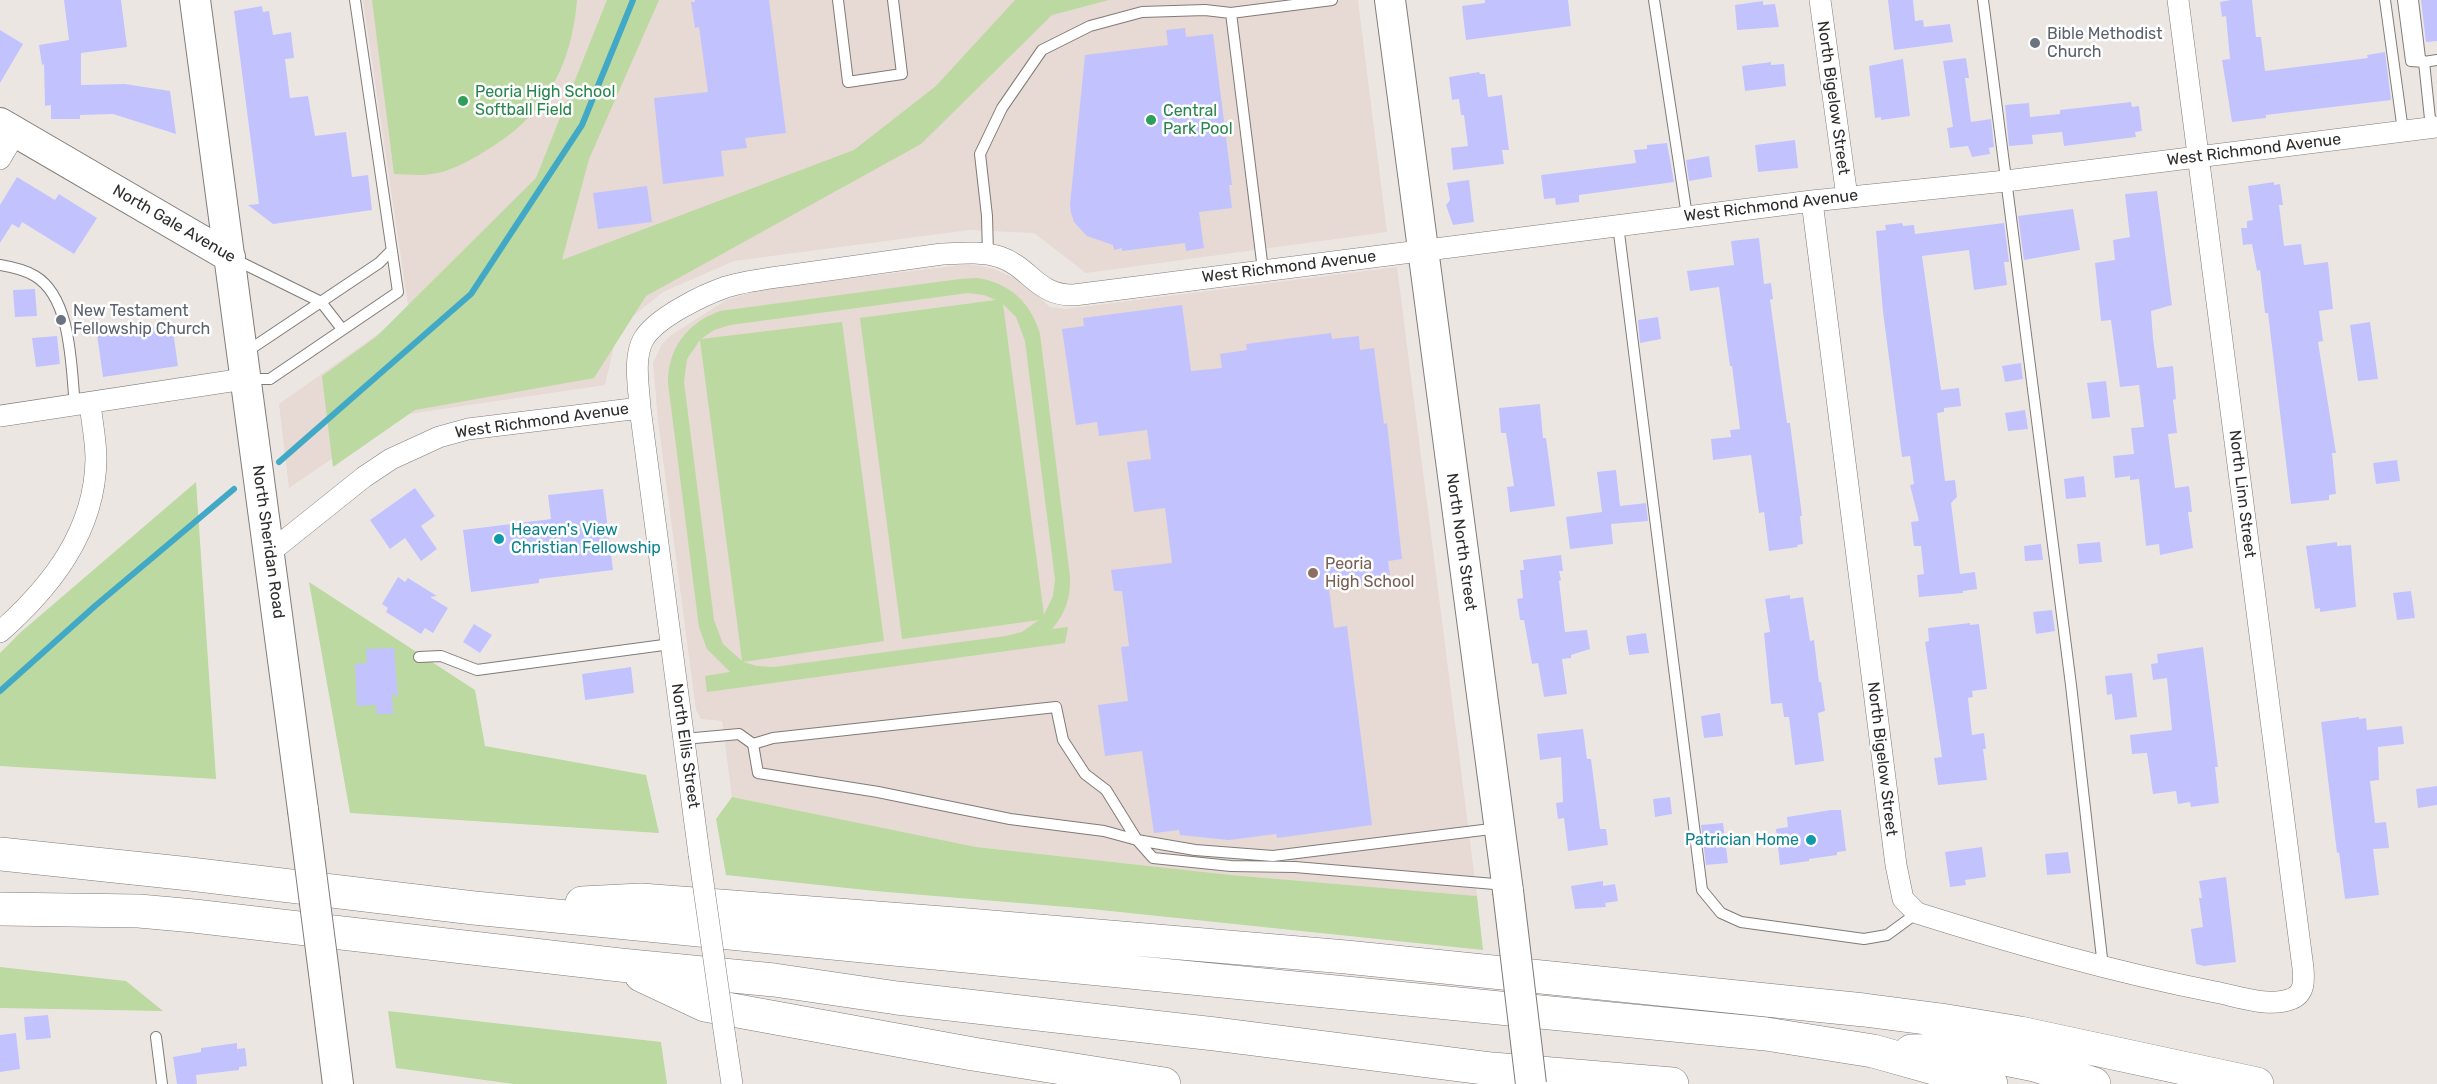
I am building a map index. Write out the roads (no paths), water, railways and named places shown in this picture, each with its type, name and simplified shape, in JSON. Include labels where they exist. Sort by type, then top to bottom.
[{"type":"highway","points":[[0,854],[474,909],[1766,1034],[1873,1051],[1991,1084]]},
{"type":"highway","points":[[474,909],[641,900],[1346,957],[1941,1020],[2020,1033],[2258,1084]]},
{"type":"highway","points":[[0,909],[139,911],[172,914],[620,965],[774,980],[897,998],[1192,1031],[1492,1069],[1672,1084]]},
{"type":"highway","points":[[620,965],[705,1005],[950,1050],[1164,1084]]},
{"type":"highway","points":[[1873,1051],[1961,1050],[2034,1065],[2094,1084]]},
{"type":"highway","points":[[1492,1069],[1560,1084]]},
{"type":"main road","name":"North Sheridan Road","points":[[195,0],[270,553],[338,1084]]},
{"type":"main road","name":"North North Street","points":[[1390,0],[1531,1084]]},
{"type":"main road","name":"North Gale Avenue","points":[[8,127],[230,257]]},
{"type":"street","name":"North Bigelow Street","points":[[1820,0],[1847,197]]},
{"type":"street","name":"North Linn Street","points":[[2103,968],[2264,1001],[2275,1002],[2291,999],[2303,989],[2303,968],[2178,0]]},
{"type":"street","points":[[0,159],[8,127]]},
{"type":"street","name":"West Richmond Avenue","points":[[270,553],[316,513],[373,471],[391,459],[439,437],[468,429],[640,408],[638,359],[643,339],[660,323],[706,295],[757,281],[942,254],[988,255],[999,256],[1013,263],[1040,286],[1053,293],[1064,295],[1687,216],[2006,181],[2434,127]]},
{"type":"street","name":"North Bigelow Street","points":[[1812,201],[1896,865],[1903,899],[1917,913]]},
{"type":"street","points":[[0,416],[82,405],[243,367]]},
{"type":"street","points":[[0,632],[44,588],[69,554],[81,532],[89,507],[95,471],[95,447],[82,405]]},
{"type":"street","name":"North Ellis Street","points":[[640,408],[732,1084]]},
{"type":"street","points":[[1917,913],[2015,944],[2103,968]]},
{"type":"lane","points":[[355,0],[398,292],[270,379],[243,367],[321,302],[379,263],[391,251]]},
{"type":"lane","points":[[838,0],[848,82],[902,74],[894,0]]},
{"type":"lane","points":[[988,255],[987,216],[980,154],[1002,108],[1042,50],[1090,26],[1142,12],[1205,10],[1231,12],[1332,0]]},
{"type":"lane","points":[[1654,0],[1687,216]]},
{"type":"lane","points":[[1983,0],[2071,686],[2103,968]]},
{"type":"lane","points":[[2385,0],[2403,132]]},
{"type":"lane","points":[[2403,0],[2411,61],[2437,60]]},
{"type":"lane","points":[[2412,0],[2420,57],[2424,62],[2434,127]]},
{"type":"lane","points":[[1231,12],[1263,270]]},
{"type":"lane","points":[[1618,225],[1672,671],[1702,890],[1721,912],[1741,922],[1864,939],[1887,935],[1917,913]]},
{"type":"lane","name":"North Gale Avenue","points":[[230,257],[321,302],[342,329]]},
{"type":"lane","points":[[0,265],[17,268],[37,277],[58,305],[65,321],[82,405]]},
{"type":"lane","points":[[419,657],[441,656],[477,670],[671,644]]},
{"type":"lane","points":[[753,744],[773,738],[1056,707],[1063,740],[1085,774],[1106,790],[1137,840],[1153,858],[1232,866],[1295,867],[1507,888]]},
{"type":"lane","points":[[684,740],[740,734],[753,744],[758,773],[878,792],[1010,819],[1104,831],[1137,840],[1195,850],[1273,856],[1499,828]]},
{"type":"lane","points":[[156,1037],[162,1084]]},
{"type":"waterway","points":[[279,462],[471,294],[582,125],[633,0]]},
{"type":"waterway","points":[[0,691],[95,606],[234,489]]},
{"type":"place","name":"Bible Methodist Church","points":[[2035,43]]},
{"type":"place","name":"Peoria High School Softball Field","points":[[463,101]]},
{"type":"place","name":"Central Park Pool","points":[[1151,120]]},
{"type":"place","name":"New Testament Fellowship Church","points":[[61,320]]},
{"type":"place","name":"Heaven's View Christian Fellowship","points":[[499,539]]},
{"type":"place","name":"Peoria High School","points":[[1313,573]]},
{"type":"place","name":"Patrician Home","points":[[1811,840]]}]
